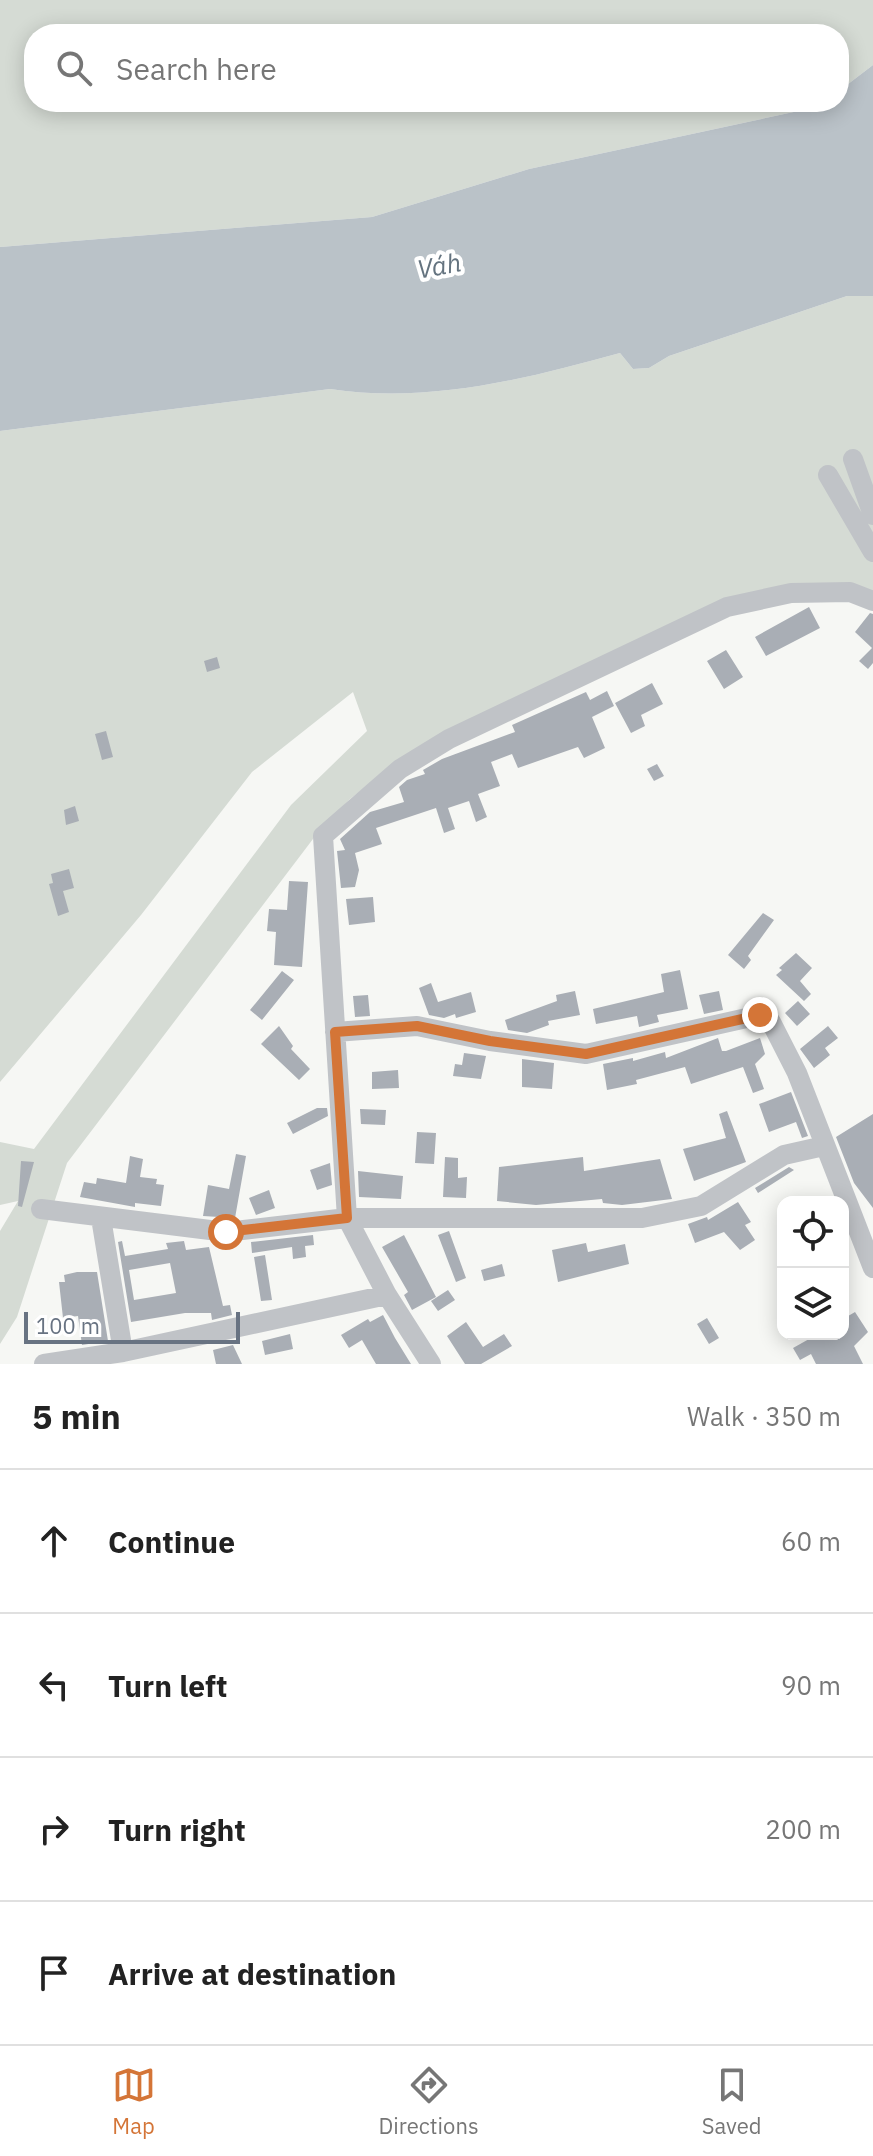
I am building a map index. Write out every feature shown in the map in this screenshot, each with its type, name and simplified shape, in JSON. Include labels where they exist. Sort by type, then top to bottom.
[{"type":"street","points":[[853,459],[873,515]]},
{"type":"street","points":[[828,475],[873,552]]},
{"type":"street","points":[[431,1364],[387,1295],[347,1218],[323,836],[400,769],[449,739],[727,607],[791,593],[850,592],[873,601]]},
{"type":"street","points":[[335,1032],[417,1026],[490,1041],[586,1054],[760,1015],[771,1022],[797,1073],[873,1268]]},
{"type":"street","points":[[41,1209],[226,1232],[347,1218],[642,1218],[701,1206],[784,1155],[824,1146]]},
{"type":"street","points":[[101,1218],[123,1352]]},
{"type":"street","points":[[44,1364],[123,1352],[387,1295]]},
{"type":"shaded area","points":[[0,0],[873,0],[873,65],[849,83],[849,24],[24,24],[24,112],[794,112],[529,169],[372,217],[0,247]]},
{"type":"shaded area","points":[[847,296],[873,296],[873,593],[790,588],[397,762],[350,799],[316,835],[67,1163],[17,1317],[0,1344],[0,1231],[18,1201],[0,1205],[0,1142],[34,1149],[291,805],[367,731],[353,692],[252,772],[141,915],[0,1082],[0,431],[330,389],[367,393],[440,391],[513,380],[620,353],[633,369],[649,368],[669,356]]},
{"type":"water","name":"Váh","points":[[873,65],[873,296],[847,296],[669,356],[649,368],[633,369],[620,353],[513,380],[440,391],[367,393],[330,389],[0,431],[0,247],[372,217],[529,169],[794,112],[849,112],[849,83]]},
{"type":"building","points":[[809,607],[820,628],[766,656],[755,637]]},
{"type":"building","points":[[870,613],[873,614],[873,663],[868,669],[859,661],[872,648],[855,632]]},
{"type":"building","points":[[726,650],[743,677],[724,689],[707,661]]},
{"type":"building","points":[[217,657],[220,668],[207,672],[204,661]]},
{"type":"building","points":[[652,683],[663,704],[641,715],[645,726],[631,733],[615,703]]},
{"type":"building","points":[[607,691],[614,706],[592,717],[605,748],[584,758],[578,747],[518,768],[512,754],[491,762],[500,786],[478,794],[487,817],[476,822],[469,801],[448,808],[455,829],[444,833],[436,808],[376,828],[382,844],[355,853],[359,870],[355,887],[341,888],[337,851],[345,850],[340,839],[370,812],[404,802],[399,787],[407,780],[425,774],[423,770],[442,759],[515,732],[512,725],[586,692],[590,700]]},
{"type":"building","points":[[106,731],[113,757],[102,760],[95,734]]},
{"type":"building","points":[[657,764],[664,776],[654,781],[647,769]]},
{"type":"building","points":[[75,806],[79,821],[66,825],[64,810]]},
{"type":"building","points":[[69,869],[74,888],[63,891],[69,912],[58,916],[49,884],[53,883],[51,874]]},
{"type":"building","points":[[289,881],[308,882],[302,967],[274,965],[276,932],[267,931],[269,909],[287,910]]},
{"type":"building","points":[[373,897],[375,922],[349,925],[346,899]]},
{"type":"building","points":[[763,913],[774,920],[748,956],[751,960],[744,969],[728,955]]},
{"type":"building","points":[[796,953],[812,968],[800,981],[811,994],[804,1001],[776,975],[782,970],[779,968]]},
{"type":"building","points":[[680,970],[688,1009],[657,1015],[659,1022],[639,1027],[637,1016],[596,1024],[593,1009],[664,992],[661,974]]},
{"type":"building","points":[[282,971],[294,980],[262,1020],[250,1010]]},
{"type":"building","points":[[431,983],[438,1002],[471,992],[476,1012],[456,1018],[455,1014],[444,1018],[429,1015],[419,988]]},
{"type":"building","points":[[575,991],[580,1015],[548,1021],[549,1025],[527,1033],[508,1030],[505,1020],[557,1001],[556,995]]},
{"type":"building","points":[[719,991],[723,1010],[704,1014],[699,995]]},
{"type":"building","points":[[368,995],[370,1016],[355,1017],[353,996]]},
{"type":"building","points":[[798,1001],[810,1014],[797,1026],[785,1013]]},
{"type":"building","points":[[279,1026],[293,1046],[291,1049],[310,1069],[299,1080],[261,1044]]},
{"type":"building","points":[[828,1026],[838,1038],[825,1048],[830,1055],[814,1068],[800,1049]]},
{"type":"building","points":[[718,1038],[722,1051],[726,1051],[760,1038],[765,1054],[755,1064],[764,1089],[753,1093],[743,1067],[691,1084],[685,1067],[636,1080],[637,1084],[607,1090],[603,1064],[633,1058],[633,1061],[665,1052],[666,1058]]},
{"type":"building","points":[[464,1053],[486,1056],[481,1079],[453,1076],[455,1064],[462,1065]]},
{"type":"building","points":[[522,1059],[554,1063],[552,1089],[522,1087]]},
{"type":"building","points":[[398,1070],[399,1088],[372,1089],[372,1072]]},
{"type":"building","points":[[791,1092],[808,1136],[802,1138],[796,1122],[769,1132],[759,1104]]},
{"type":"building","points":[[317,1108],[327,1108],[328,1116],[293,1134],[287,1123]]},
{"type":"building","points":[[360,1109],[386,1110],[385,1125],[361,1124]]},
{"type":"building","points":[[727,1111],[746,1162],[694,1181],[683,1149],[726,1138],[719,1114]]},
{"type":"building","points":[[873,1114],[873,1208],[854,1183],[836,1137]]},
{"type":"building","points":[[417,1132],[436,1133],[434,1164],[415,1163]]},
{"type":"building","points":[[236,1154],[246,1156],[235,1218],[203,1216],[208,1185],[229,1189]]},
{"type":"building","points":[[130,1156],[143,1159],[140,1177],[157,1179],[156,1184],[164,1185],[161,1206],[135,1203],[135,1207],[80,1197],[84,1182],[96,1184],[97,1178],[126,1183]]},
{"type":"building","points":[[445,1157],[458,1158],[458,1178],[467,1177],[466,1198],[443,1197]]},
{"type":"building","points":[[583,1157],[584,1171],[660,1159],[672,1199],[622,1205],[603,1203],[602,1199],[536,1205],[497,1201],[499,1167]]},
{"type":"building","points":[[21,1161],[34,1162],[22,1207],[18,1206]]},
{"type":"building","points":[[330,1163],[332,1185],[317,1190],[310,1170]]},
{"type":"building","points":[[789,1167],[794,1170],[758,1193],[755,1188]]},
{"type":"building","points":[[358,1171],[403,1176],[401,1199],[359,1197]]},
{"type":"building","points":[[269,1190],[275,1208],[256,1215],[249,1198]]},
{"type":"building","points":[[738,1202],[751,1222],[745,1225],[755,1240],[740,1250],[724,1232],[695,1243],[688,1224],[707,1217],[708,1220]]},
{"type":"building","points":[[449,1231],[466,1278],[456,1282],[438,1235]]},
{"type":"building","points":[[313,1235],[314,1245],[305,1246],[306,1257],[293,1259],[292,1247],[252,1253],[251,1242]]},
{"type":"building","points":[[404,1235],[436,1297],[412,1310],[404,1295],[408,1292],[382,1247]]},
{"type":"building","points":[[122,1241],[125,1256],[168,1249],[166,1243],[184,1241],[186,1250],[209,1247],[223,1306],[230,1305],[232,1315],[212,1320],[211,1313],[185,1313],[131,1322],[118,1242]],"holes":[[[170,1263],[176,1293],[134,1300],[129,1270]]]},
{"type":"building","points":[[586,1243],[588,1252],[625,1244],[629,1264],[558,1282],[552,1250]]},
{"type":"building","points":[[265,1255],[272,1300],[261,1301],[254,1257]]},
{"type":"building","points":[[502,1264],[505,1276],[484,1281],[481,1270]]},
{"type":"building","points":[[97,1272],[108,1341],[82,1345],[78,1316],[63,1318],[59,1282],[65,1282],[64,1275]]},
{"type":"building","points":[[448,1290],[455,1300],[438,1311],[431,1301]]},
{"type":"building","points":[[855,1312],[868,1332],[854,1346],[863,1364],[816,1364],[811,1354],[800,1360],[793,1348],[807,1340],[849,1340],[849,1316]]},
{"type":"building","points":[[383,1315],[411,1364],[376,1364],[362,1340],[349,1348],[341,1335],[368,1319],[370,1322]]},
{"type":"building","points":[[707,1318],[719,1338],[709,1344],[697,1324]]},
{"type":"building","points":[[466,1322],[483,1347],[504,1334],[512,1346],[481,1364],[465,1364],[447,1336]]},
{"type":"building","points":[[290,1334],[293,1349],[265,1355],[262,1341]]},
{"type":"building","points":[[233,1345],[242,1364],[216,1364],[213,1350]]},
{"type":"route","points":[[226,1232],[347,1218],[335,1032],[417,1026],[490,1041],[586,1054],[731,1019],[760,1015]]}]
